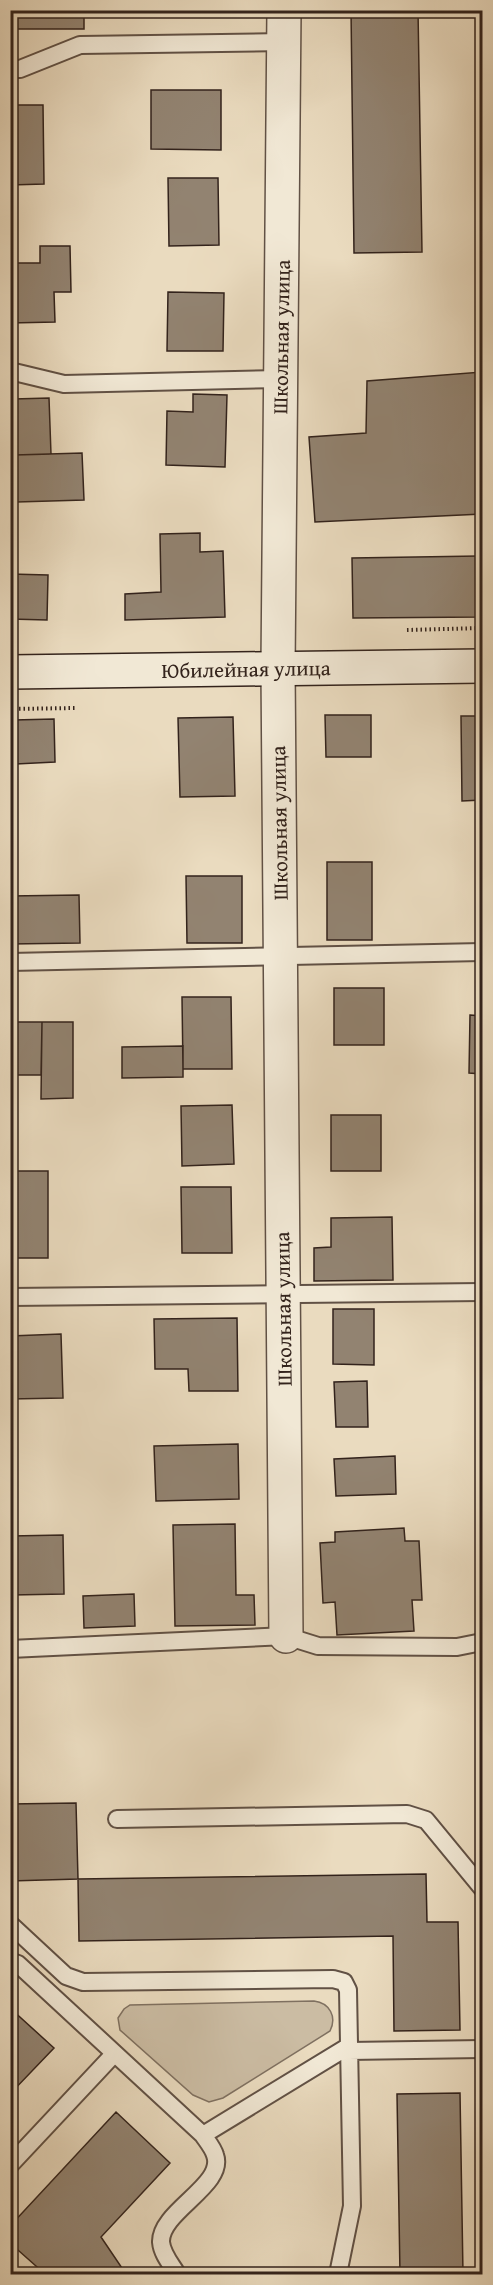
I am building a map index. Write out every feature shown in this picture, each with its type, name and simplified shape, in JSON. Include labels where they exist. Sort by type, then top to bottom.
[{"type":"street","name":"Школьная улица","points":[[284,26],[278,668],[286,1636]]},
{"type":"street","name":"Юбилейная улица","points":[[10,672],[483,666]]},
{"type":"lane","points":[[10,69],[20,69],[80,45],[284,26]]},
{"type":"lane","points":[[10,371],[64,384],[281,379]]},
{"type":"lane","points":[[10,962],[483,951]]},
{"type":"lane","points":[[10,1297],[483,1292]]},
{"type":"lane","points":[[10,1649],[286,1636],[318,1646],[457,1647],[483,1642]]},
{"type":"lane","points":[[117,1819],[407,1814],[426,1820],[483,1888]]},
{"type":"lane","points":[[10,1924],[66,1976],[83,1983],[341,1980],[348,1990],[352,2206],[338,2274]]},
{"type":"lane","points":[[10,1961],[18,1964],[202,2136],[216,2156],[212,2177],[163,2229],[163,2251],[177,2274]]},
{"type":"lane","points":[[202,2136],[349,2049],[483,2049]]},
{"type":"lane","points":[[10,2165],[114,2054]]},
{"type":"shaded area","points":[[320,2002],[331,2012],[333,2021],[330,2031],[223,2098],[209,2102],[193,2095],[120,2030],[118,2018],[130,2005]]},
{"type":"building","points":[[10,10],[84,10],[84,29],[10,29]]},
{"type":"building","points":[[351,10],[418,10],[422,252],[354,253]]},
{"type":"building","points":[[151,90],[221,90],[221,150],[151,149]]},
{"type":"building","points":[[10,105],[43,105],[44,184],[10,185]]},
{"type":"building","points":[[168,178],[218,178],[219,245],[169,246]]},
{"type":"building","points":[[40,246],[70,246],[71,292],[54,292],[55,322],[10,323],[10,263],[40,263]]},
{"type":"building","points":[[168,292],[224,293],[223,351],[167,351]]},
{"type":"building","points":[[482,372],[482,514],[315,522],[309,437],[366,433],[367,381]]},
{"type":"building","points":[[193,394],[227,395],[225,467],[166,465],[167,411],[193,412]]},
{"type":"building","points":[[49,398],[51,454],[15,455],[14,399]]},
{"type":"building","points":[[82,453],[84,500],[17,502],[15,455]]},
{"type":"building","points":[[200,533],[200,552],[223,551],[225,617],[125,620],[125,594],[161,592],[160,534]]},
{"type":"building","points":[[482,556],[482,617],[353,618],[352,558]]},
{"type":"building","points":[[10,574],[48,575],[47,620],[10,619]]},
{"type":"building","points":[[325,715],[371,715],[371,757],[326,757]]},
{"type":"building","points":[[461,716],[482,716],[482,800],[462,801]]},
{"type":"building","points":[[233,717],[235,796],[180,797],[178,718]]},
{"type":"building","points":[[54,719],[55,762],[16,764],[14,720]]},
{"type":"building","points":[[327,862],[372,862],[372,940],[327,940]]},
{"type":"building","points":[[186,876],[242,876],[242,943],[187,943]]},
{"type":"building","points":[[79,895],[80,943],[10,944],[10,896]]},
{"type":"building","points":[[334,988],[384,988],[384,1045],[334,1045]]},
{"type":"building","points":[[182,997],[231,997],[232,1069],[183,1069]]},
{"type":"building","points":[[470,1015],[482,1016],[482,1074],[469,1073]]},
{"type":"building","points":[[10,1022],[42,1022],[41,1075],[10,1075]]},
{"type":"building","points":[[42,1022],[73,1022],[73,1098],[41,1099]]},
{"type":"building","points":[[183,1046],[183,1077],[122,1078],[122,1047]]},
{"type":"building","points":[[232,1105],[234,1164],[182,1166],[181,1106]]},
{"type":"building","points":[[331,1115],[381,1115],[381,1171],[331,1171]]},
{"type":"building","points":[[10,1171],[48,1171],[48,1258],[10,1258]]},
{"type":"building","points":[[181,1187],[231,1187],[232,1253],[182,1253]]},
{"type":"building","points":[[392,1217],[393,1280],[314,1281],[314,1248],[331,1247],[331,1218]]},
{"type":"building","points":[[333,1309],[374,1309],[374,1365],[333,1364]]},
{"type":"building","points":[[237,1318],[238,1391],[189,1391],[188,1369],[155,1369],[154,1319]]},
{"type":"building","points":[[61,1334],[63,1398],[10,1399],[10,1336]]},
{"type":"building","points":[[367,1381],[368,1427],[336,1427],[334,1382]]},
{"type":"building","points":[[238,1444],[239,1499],[156,1501],[154,1446]]},
{"type":"building","points":[[395,1456],[396,1494],[336,1496],[334,1459]]},
{"type":"building","points":[[235,1524],[236,1595],[254,1595],[255,1625],[175,1626],[173,1525]]},
{"type":"building","points":[[404,1528],[405,1541],[419,1541],[422,1600],[412,1600],[414,1631],[337,1635],[335,1602],[323,1603],[320,1543],[335,1542],[335,1532]]},
{"type":"building","points":[[63,1535],[64,1594],[12,1595],[11,1536]]},
{"type":"building","points":[[134,1594],[135,1626],[84,1628],[83,1596]]},
{"type":"building","points":[[76,1803],[78,1879],[10,1881],[10,1804]]},
{"type":"building","points":[[426,1874],[427,1922],[458,1922],[460,2030],[394,2031],[393,1936],[79,1941],[78,1879]]},
{"type":"building","points":[[10,2008],[54,2048],[10,2094]]},
{"type":"building","points":[[460,2093],[463,2274],[400,2274],[397,2094]]},
{"type":"building","points":[[116,2112],[170,2163],[101,2237],[126,2274],[45,2274],[10,2243],[10,2226]]}]
